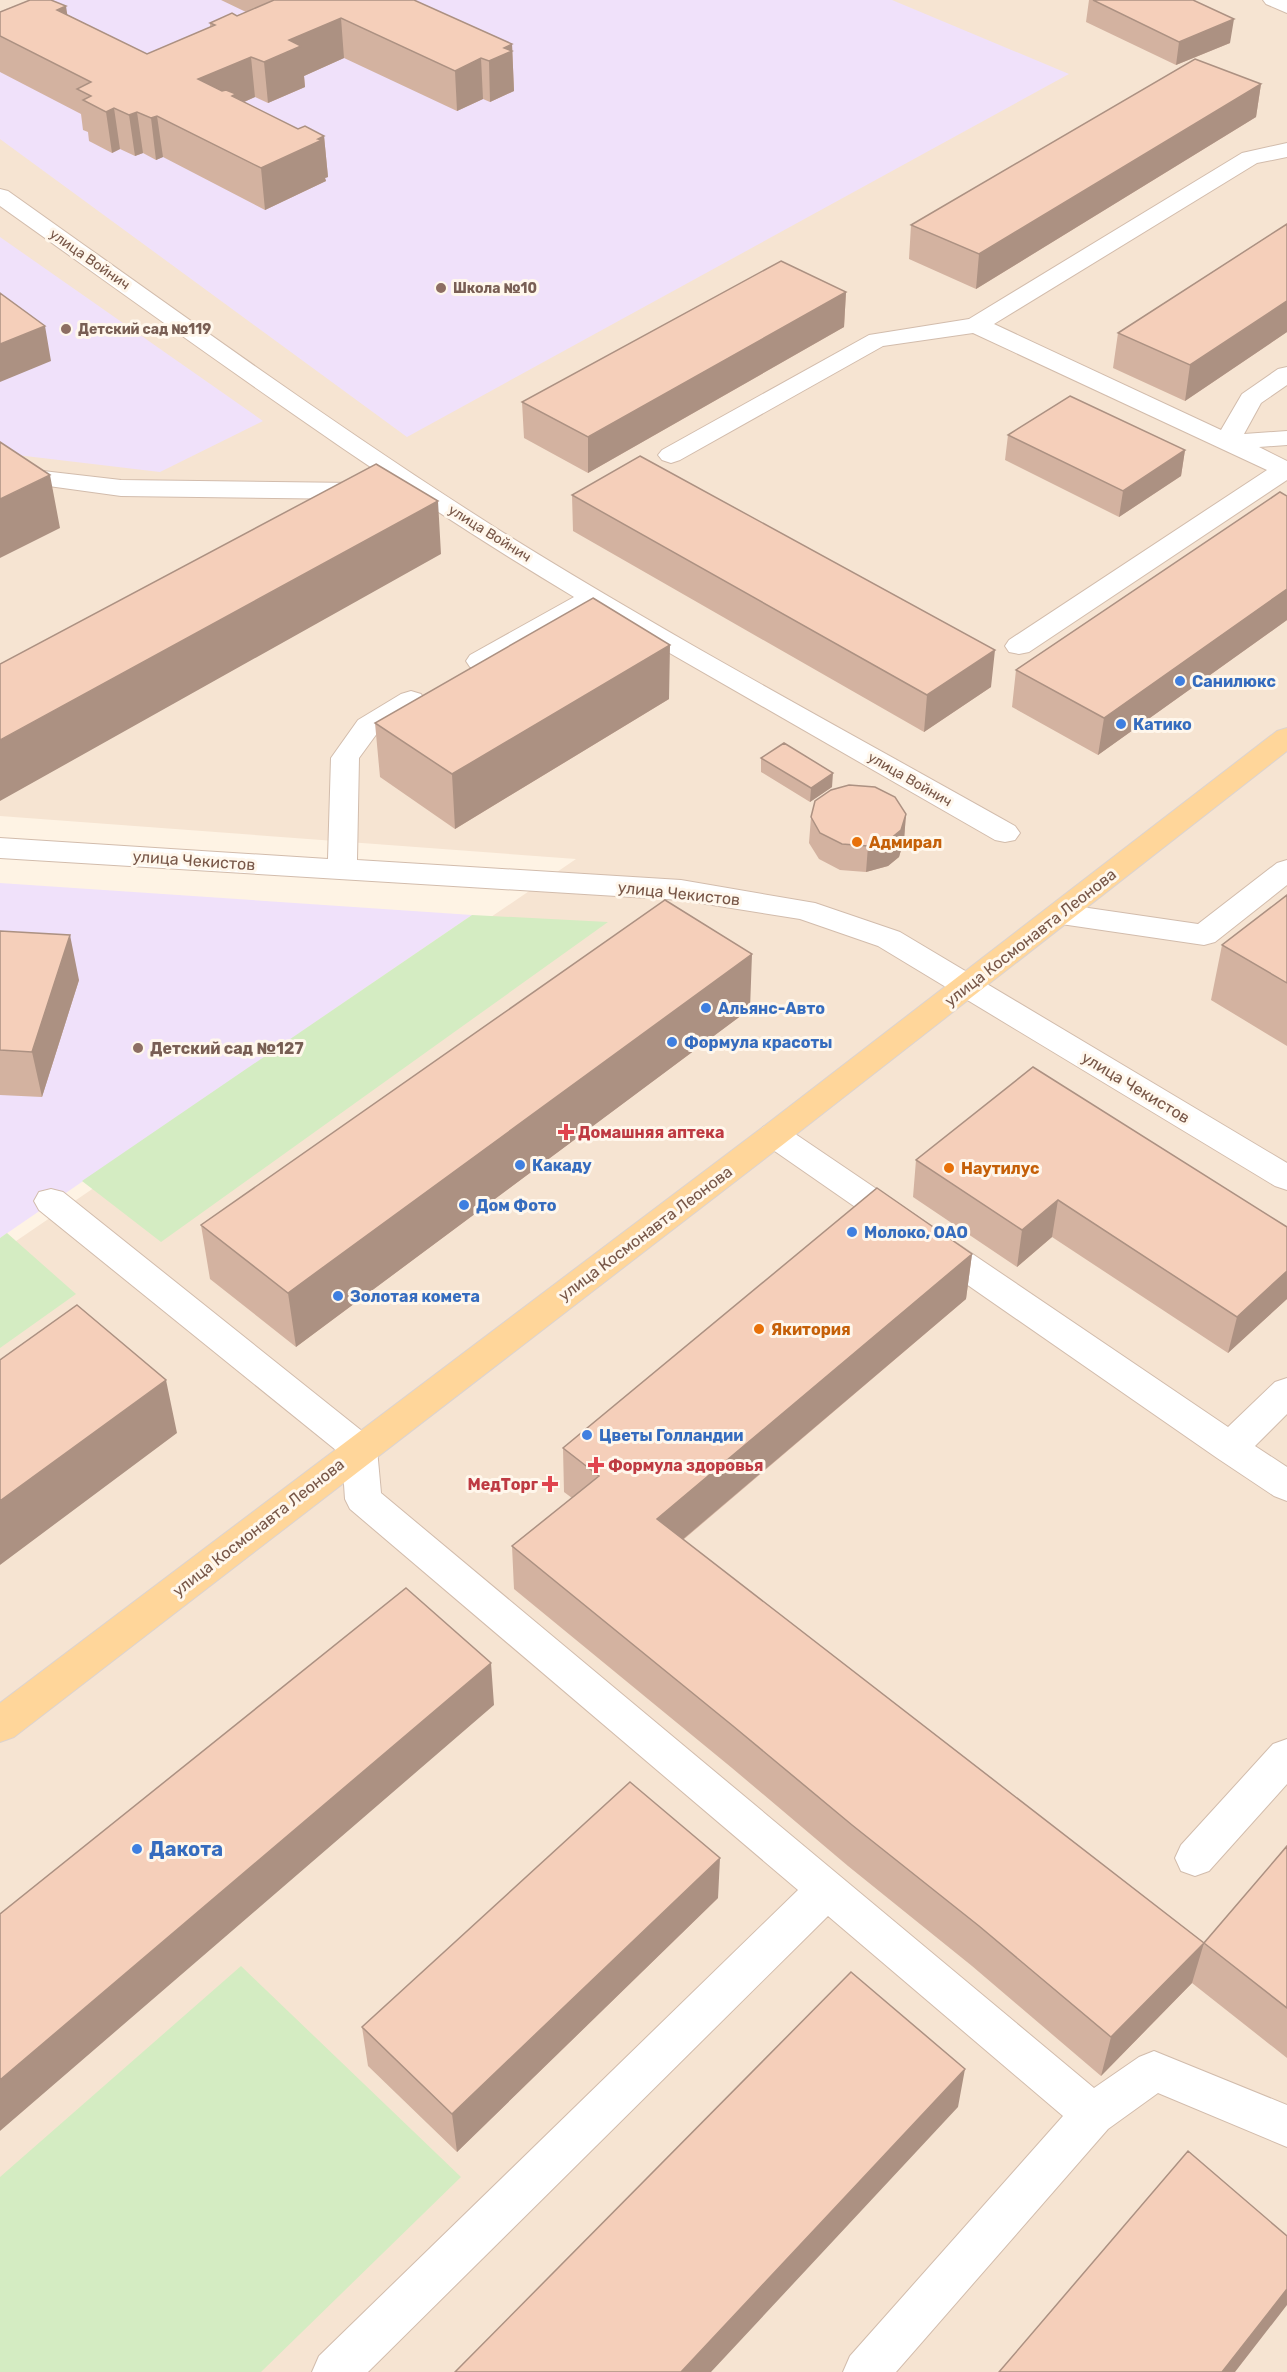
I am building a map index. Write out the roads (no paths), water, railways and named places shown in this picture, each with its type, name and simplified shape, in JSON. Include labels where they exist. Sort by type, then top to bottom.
[{"type":"main road","name":"улица Космонавта Леонова","points":[[0,1725],[359,1449],[774,1136],[1287,737]]},
{"type":"street","points":[[1273,0],[1287,7]]},
{"type":"street","points":[[671,455],[877,340],[976,325],[1250,158],[1287,150]]},
{"type":"street","name":"улица Войнич","points":[[0,196],[341,438],[394,472],[594,597],[1005,833]]},
{"type":"street","points":[[976,325],[1286,470]]},
{"type":"street","points":[[1227,442],[1251,399],[1287,374]]},
{"type":"street","points":[[1227,442],[1287,438]]},
{"type":"street","points":[[1019,646],[1286,470]]},
{"type":"street","points":[[309,515],[394,472]]},
{"type":"street","points":[[43,479],[121,488],[355,491]]},
{"type":"street","points":[[480,661],[594,597]]},
{"type":"street","points":[[342,869],[345,758],[368,726],[411,700]]},
{"type":"street","name":"улица Чекистов","points":[[0,848],[681,890],[804,910],[889,939],[1286,1176]]},
{"type":"street","points":[[1061,914],[1204,935],[1287,870]]},
{"type":"street","points":[[774,1136],[1287,1486]]},
{"type":"street","points":[[51,1201],[359,1449],[363,1499],[1093,2114]]},
{"type":"street","points":[[1230,1448],[1287,1392]]},
{"type":"street","points":[[1195,1858],[1287,1756]]},
{"type":"street","points":[[335,2372],[826,1890]]},
{"type":"street","points":[[866,2372],[1093,2114],[1154,2071],[1287,2126]]},
{"type":"place","name":"Школа №10","points":[[441,288]]},
{"type":"place","name":"Детский сад №119","points":[[66,329]]},
{"type":"place","name":"Санилюкс","points":[[1180,681]]},
{"type":"place","name":"Катико","points":[[1121,724]]},
{"type":"place","name":"Адмирал","points":[[857,842]]},
{"type":"place","name":"Альянс-Авто","points":[[706,1008]]},
{"type":"place","name":"Формула красоты","points":[[672,1042]]},
{"type":"place","name":"Детский сад №127","points":[[138,1048]]},
{"type":"place","name":"Домашняя аптека","points":[[566,1132]]},
{"type":"place","name":"Какаду","points":[[520,1165]]},
{"type":"place","name":"Наутилус","points":[[949,1168]]},
{"type":"place","name":"Дом Фото","points":[[464,1205]]},
{"type":"place","name":"Молоко, ОАО","points":[[852,1232]]},
{"type":"place","name":"Золотая комета","points":[[338,1296]]},
{"type":"place","name":"Якитория","points":[[759,1329]]},
{"type":"place","name":"Цветы Голландии","points":[[587,1435]]},
{"type":"place","name":"Формула здоровья","points":[[596,1465]]},
{"type":"place","name":"МедТорг","points":[[550,1484]]},
{"type":"place","name":"Дакота","points":[[137,1849]]}]
